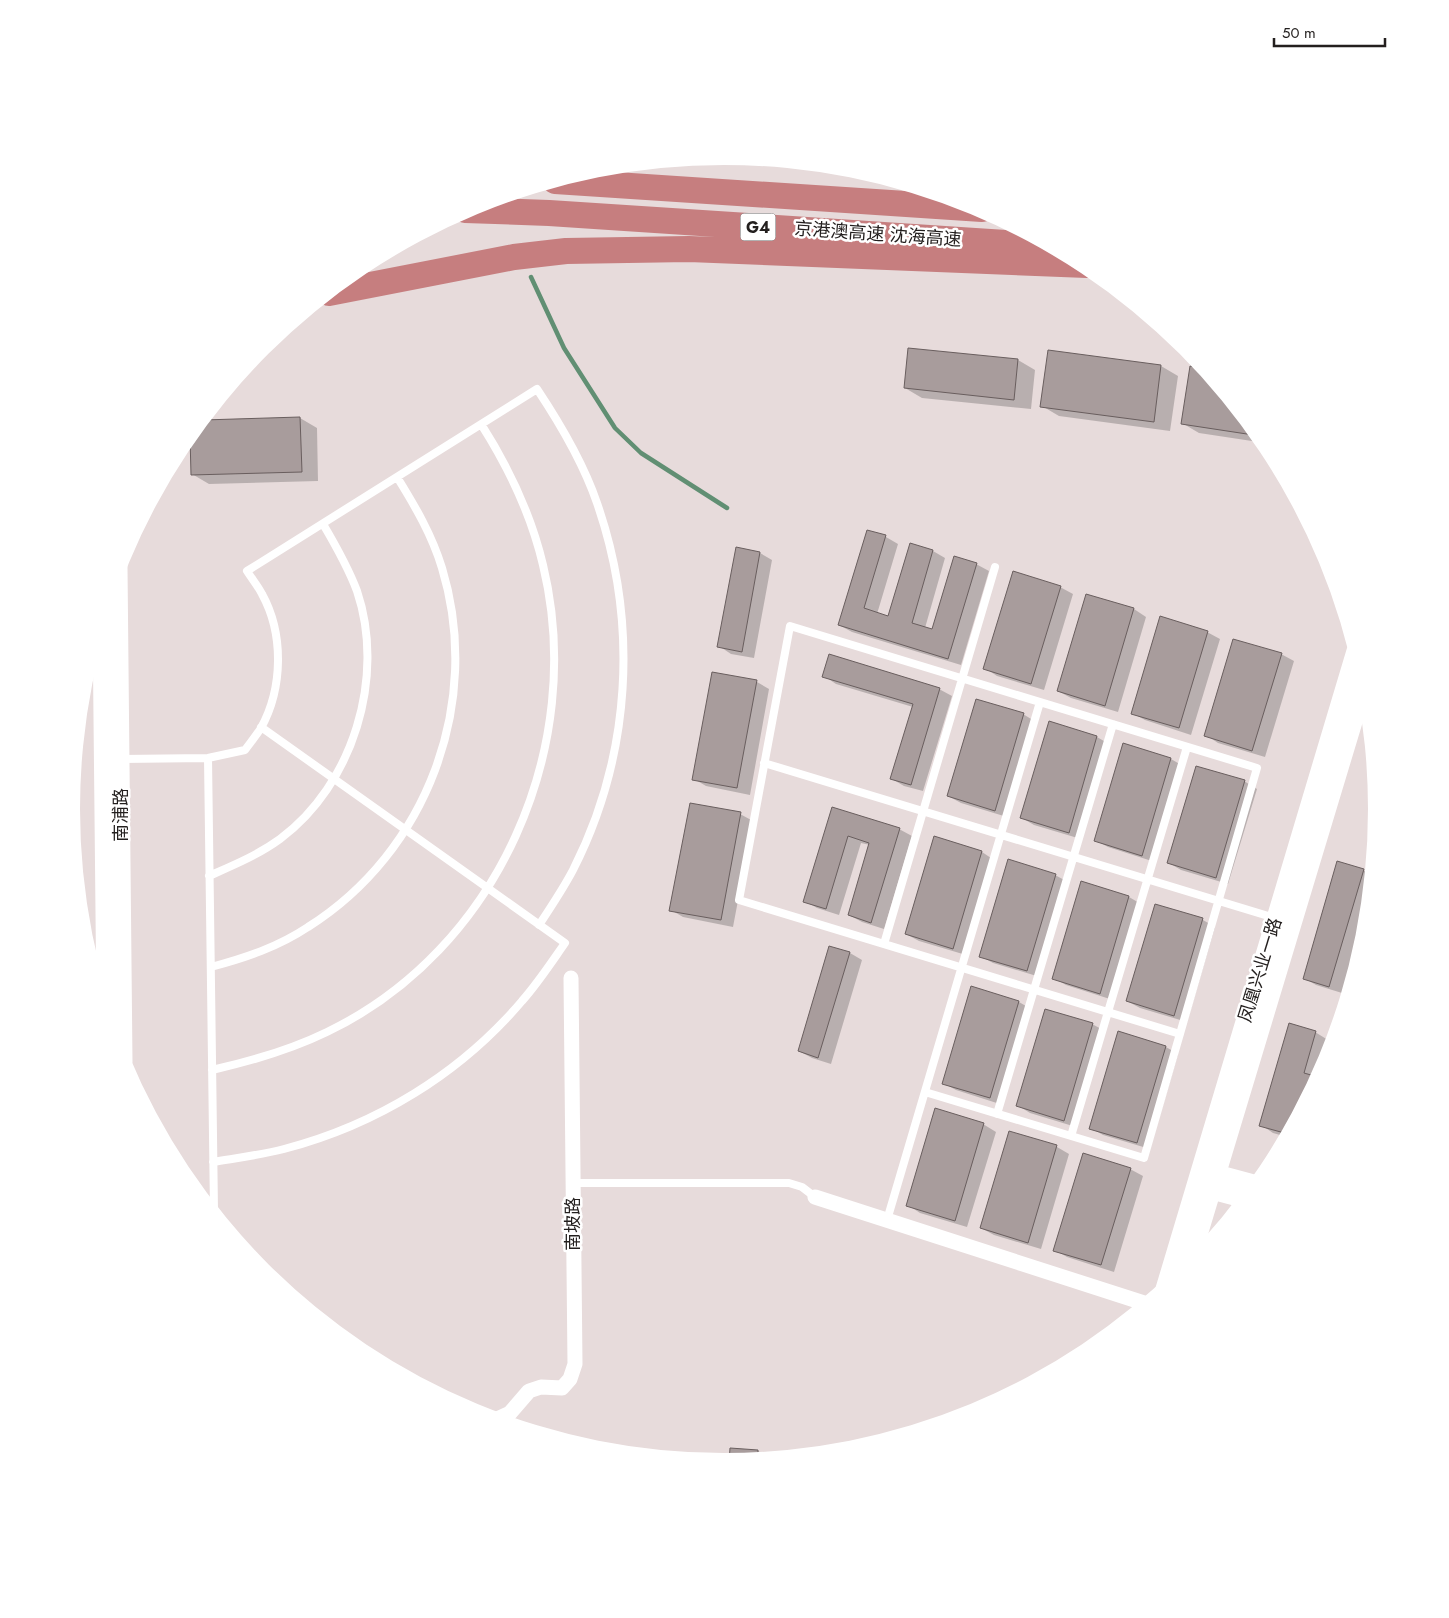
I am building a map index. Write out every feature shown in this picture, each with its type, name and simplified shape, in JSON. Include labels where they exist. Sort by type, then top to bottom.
[{"type":"highway","name":"京港澳高速 沈海高速","points":[[575,182],[953,207]]},
{"type":"highway","name":"京港澳高速 沈海高速","points":[[486,211],[549,213],[1036,245]]},
{"type":"highway","points":[[342,290],[514,256],[566,251],[689,249],[1070,265]]},
{"type":"street","name":"南浦路","points":[[118,591],[123,1039]]},
{"type":"street","name":"南浦路","points":[[102,641],[106,989]]},
{"type":"street","name":"凤凰兴业一路","points":[[1191,1253],[1206,1180],[1276,918],[1352,664]]},
{"type":"street","name":"凤凰兴业一路","points":[[1169,1275],[1206,1180],[1359,700]]},
{"type":"street","name":"南坡路","points":[[506,1415],[510,1413],[529,1391],[541,1387],[562,1388],[570,1379],[574,1364],[571,978]]},
{"type":"street","points":[[1206,1180],[1248,1183]]},
{"type":"street","points":[[1206,1180],[1240,1196]]},
{"type":"street","points":[[815,1197],[1140,1302]]},
{"type":"lane","points":[[120,759],[208,758],[245,750],[261,727],[272,702],[278,674],[278,647],[273,620],[262,594],[247,571],[537,389],[571,443],[597,501],[614,562],[620,594],[623,625],[624,689],[615,752],[598,813],[572,871],[539,925]]},
{"type":"lane","points":[[212,1070],[272,1055],[300,1044],[328,1031],[368,1008],[405,981],[428,960],[469,915],[488,888],[517,836],[538,778],[551,718],[555,656],[550,595],[535,535],[512,478],[481,424]]},
{"type":"lane","points":[[211,967],[244,958],[277,944],[315,923],[336,908],[362,885],[386,859],[406,830],[423,801],[439,762],[447,737],[453,704],[456,670],[454,627],[442,568],[430,536],[415,506],[397,477]]},
{"type":"lane","points":[[209,876],[247,860],[280,838],[310,811],[334,779],[351,744],[360,717],[367,669],[366,630],[357,592],[343,557],[323,524]]},
{"type":"lane","points":[[884,944],[995,567]]},
{"type":"lane","points":[[925,1092],[1144,1158],[1219,901],[1257,768],[790,626],[739,900],[1180,1034]]},
{"type":"lane","points":[[887,1220],[1040,702]]},
{"type":"lane","points":[[997,1114],[1113,724]]},
{"type":"lane","points":[[213,1162],[283,1150],[351,1127],[391,1107],[444,1074],[472,1052],[498,1027],[539,980],[565,943],[261,727]]},
{"type":"lane","points":[[1071,1136],[1187,747]]},
{"type":"lane","points":[[208,758],[214,1202]]},
{"type":"lane","points":[[764,763],[1276,918]]},
{"type":"lane","points":[[573,1183],[789,1183],[802,1187],[815,1197]]},
{"type":"building","points":[[908,348],[1018,359],[1014,400],[904,388]]},
{"type":"building","points":[[1048,350],[1161,365],[1154,422],[1040,407]]},
{"type":"building","points":[[1190,366],[1209,384],[1248,434],[1181,424]]},
{"type":"building","points":[[300,417],[302,472],[191,475],[190,449],[211,420]]},
{"type":"building","points":[[867,530],[886,535],[864,608],[888,616],[910,543],[933,550],[912,623],[932,629],[954,556],[977,563],[948,659],[838,625]]},
{"type":"building","points":[[736,547],[760,552],[742,652],[717,647]]},
{"type":"building","points":[[1013,571],[1061,586],[1031,684],[983,669]]},
{"type":"building","points":[[1086,594],[1134,608],[1105,706],[1057,691]]},
{"type":"building","points":[[1160,616],[1208,631],[1179,728],[1131,714]]},
{"type":"building","points":[[1233,639],[1282,653],[1252,751],[1204,736]]},
{"type":"building","points":[[829,654],[940,688],[911,785],[890,779],[913,704],[822,677]]},
{"type":"building","points":[[712,672],[757,680],[737,788],[692,780]]},
{"type":"building","points":[[976,699],[1024,713],[995,811],[947,796]]},
{"type":"building","points":[[1049,721],[1097,736],[1069,833],[1020,818]]},
{"type":"building","points":[[1123,743],[1171,758],[1142,856],[1094,841]]},
{"type":"building","points":[[1196,766],[1245,780],[1216,878],[1167,863]]},
{"type":"building","points":[[690,803],[741,812],[721,920],[669,911]]},
{"type":"building","points":[[832,807],[900,828],[871,923],[848,915],[869,843],[848,836],[826,909],[803,902]]},
{"type":"building","points":[[934,836],[982,851],[953,949],[905,934]]},
{"type":"building","points":[[1008,859],[1056,874],[1027,971],[979,957]]},
{"type":"building","points":[[1337,861],[1364,869],[1329,987],[1303,979]]},
{"type":"building","points":[[1081,881],[1129,896],[1100,994],[1052,979]]},
{"type":"building","points":[[1155,904],[1203,918],[1174,1016],[1126,1001]]},
{"type":"building","points":[[829,946],[850,952],[818,1058],[798,1051]]},
{"type":"building","points":[[971,986],[1019,1001],[990,1098],[942,1084]]},
{"type":"building","points":[[1045,1009],[1093,1023],[1064,1121],[1016,1106]]},
{"type":"building","points":[[1289,1023],[1316,1031],[1304,1073],[1311,1075],[1283,1131],[1282,1132],[1259,1126]]},
{"type":"building","points":[[1118,1031],[1166,1046],[1137,1143],[1089,1129]]},
{"type":"building","points":[[935,1108],[984,1123],[955,1221],[906,1206]]},
{"type":"building","points":[[1009,1131],[1057,1145],[1028,1243],[980,1228]]},
{"type":"building","points":[[1083,1153],[1131,1168],[1101,1265],[1053,1251]]},
{"type":"building","points":[[730,1448],[758,1450],[758,1452],[730,1454]]},
{"type":"waterway","points":[[531,277],[564,348],[615,428],[641,453],[727,508]]}]
